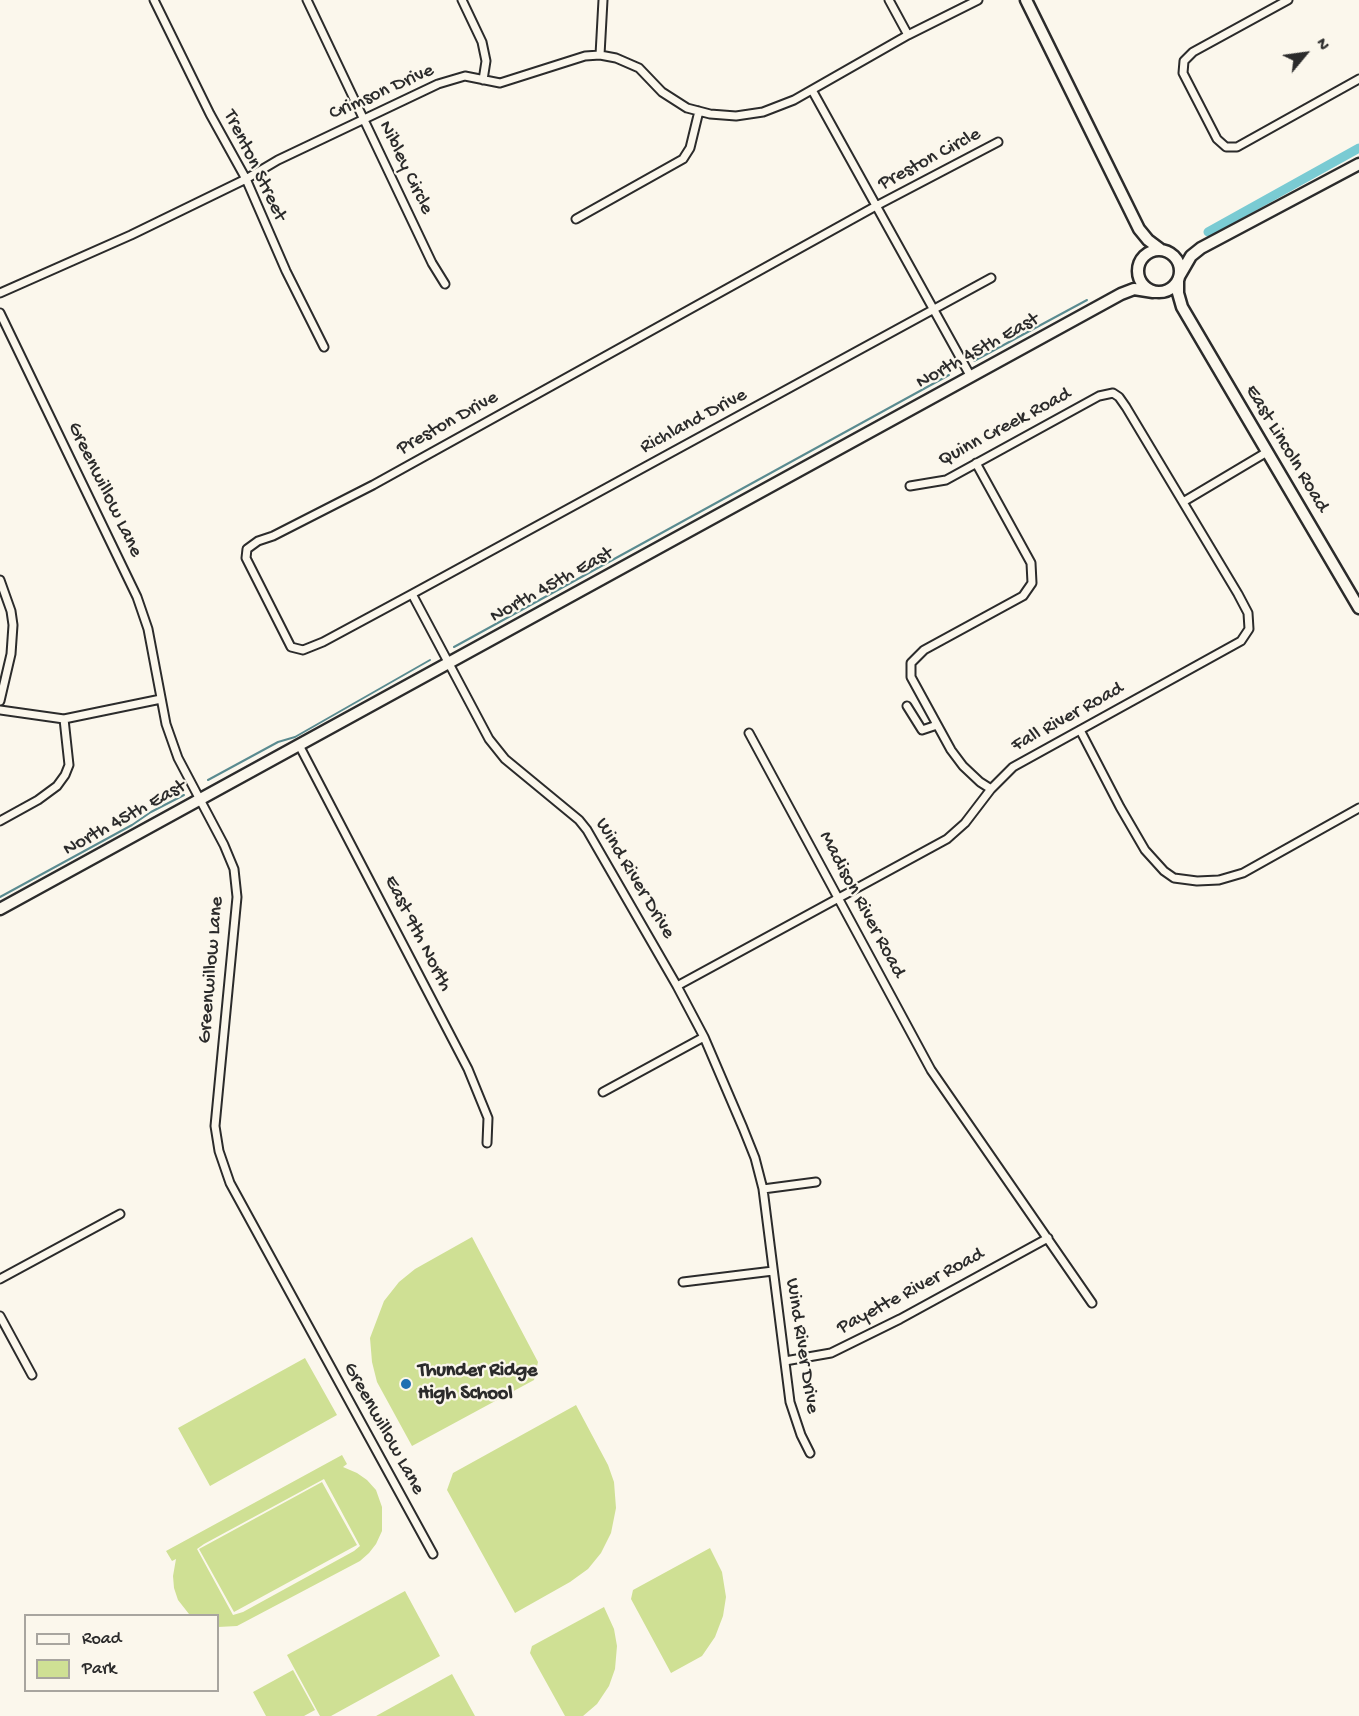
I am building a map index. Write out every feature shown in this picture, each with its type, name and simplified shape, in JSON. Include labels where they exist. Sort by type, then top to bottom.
[{"type":"main road","points":[[1026,0],[1139,229],[1148,240],[1178,261],[1179,278]]},
{"type":"main road","points":[[1139,229],[1143,247],[1137,271],[1142,284],[1157,292],[1174,287],[1191,256],[1201,248],[1359,164]]},
{"type":"main road","points":[[1141,259],[1149,252],[1164,250],[1179,253],[1201,248]]},
{"type":"main road","name":"North 45th East","points":[[1121,294],[1131,284],[1137,271]]},
{"type":"main road","name":"East Lincoln Road","points":[[1179,278],[1178,293],[1182,307],[1359,608]]},
{"type":"main road","name":"North 45th East","points":[[0,909],[1121,294],[1134,289],[1157,292]]},
{"type":"main road","name":"East Lincoln Road","points":[[1157,292],[1176,301],[1182,307]]},
{"type":"street","name":"Trenton Street","points":[[154,0],[210,114],[246,179],[281,262],[324,347]]},
{"type":"street","name":"Nibley Circle","points":[[307,0],[432,263],[445,284]]},
{"type":"street","points":[[462,0],[482,42],[486,61],[483,80]]},
{"type":"street","points":[[600,55],[603,0]]},
{"type":"street","points":[[889,0],[908,35]]},
{"type":"street","name":"Crimson Drive","points":[[0,293],[131,234],[246,179],[278,160],[438,84],[465,76],[500,83],[585,56],[600,55],[616,58],[639,68],[662,92],[687,108],[736,116],[763,112],[794,100],[908,35],[978,0]]},
{"type":"street","points":[[1288,0],[1193,52],[1184,61],[1182,73],[1217,139],[1226,147],[1237,147],[1359,79]]},
{"type":"street","points":[[812,90],[971,377]]},
{"type":"street","points":[[576,219],[684,159],[690,148],[699,111]]},
{"type":"street","name":"Preston Circle","points":[[876,206],[998,142]]},
{"type":"street","name":"Preston Drive","points":[[412,594],[323,642],[303,650],[291,647],[250,567],[246,558],[247,549],[383,479],[876,206]]},
{"type":"street","name":"Richland Drive","points":[[412,594],[991,278]]},
{"type":"street","name":"Greenwillow Lane","points":[[0,313],[137,597],[148,628],[166,724],[178,758],[224,845],[234,869],[237,897],[215,1126],[219,1151],[230,1183],[433,1554]]},
{"type":"street","name":"Quinn Creek Road","points":[[910,486],[946,480],[1099,396],[1113,393]]},
{"type":"street","name":"Fall River Road","points":[[677,986],[947,838],[965,822],[1012,767],[1241,641],[1249,629],[1248,613],[1126,407],[1113,393]]},
{"type":"street","points":[[1183,502],[1267,452]]},
{"type":"street","points":[[976,463],[1030,563],[1032,583],[1023,596],[924,650],[911,663],[911,677],[963,766],[991,789]]},
{"type":"street","points":[[0,580],[11,611],[13,625],[11,654],[0,701]]},
{"type":"street","name":"Wind River Drive","points":[[412,594],[489,739],[505,759],[579,820],[587,830],[704,1037],[751,1148],[763,1189],[794,1418],[810,1453]]},
{"type":"street","points":[[0,710],[63,719],[161,699]]},
{"type":"street","points":[[907,706],[922,730],[937,724]]},
{"type":"street","points":[[0,821],[38,800],[57,786],[65,776],[69,765],[63,719]]},
{"type":"street","points":[[1080,730],[1145,850],[1164,871],[1174,878],[1197,881],[1219,880],[1243,873],[1359,808]]},
{"type":"street","name":"Madison River Road","points":[[749,733],[931,1070],[1092,1303]]},
{"type":"street","name":"East 9th North","points":[[299,745],[468,1069],[488,1118],[487,1143]]},
{"type":"street","points":[[603,1092],[704,1037]]},
{"type":"street","points":[[763,1189],[816,1182]]},
{"type":"street","points":[[0,1279],[120,1214]]},
{"type":"street","name":"Payette River Road","points":[[785,1361],[831,1353],[900,1319],[1048,1238]]},
{"type":"street","points":[[683,1282],[773,1271]]},
{"type":"street","points":[[0,1316],[32,1375]]},
{"type":"green space","points":[[472,1237],[538,1362],[534,1380],[412,1446],[377,1382],[370,1338],[384,1301],[399,1282],[415,1269]]},
{"type":"green space","points":[[305,1358],[337,1415],[210,1486],[178,1428]]},
{"type":"green space","points":[[576,1405],[608,1465],[614,1482],[616,1508],[611,1533],[601,1553],[588,1569],[570,1582],[515,1613],[447,1490],[453,1473]]},
{"type":"green space","points":[[342,1455],[347,1464],[343,1467],[367,1480],[376,1490],[382,1507],[382,1531],[376,1544],[360,1561],[237,1626],[219,1627],[219,1614],[189,1614],[178,1600],[174,1588],[173,1576],[176,1559],[172,1561],[166,1551]],"holes":[[[324,1479],[360,1546],[243,1612],[233,1615],[197,1549]]]},
{"type":"green space","points":[[322,1482],[357,1545],[234,1612],[199,1549]]},
{"type":"green space","points":[[710,1548],[722,1572],[726,1597],[723,1616],[715,1637],[702,1656],[671,1673],[631,1599],[633,1590]]},
{"type":"green space","points":[[405,1591],[440,1656],[331,1716],[320,1716],[287,1655]]},
{"type":"green space","points":[[604,1607],[614,1629],[617,1646],[615,1669],[609,1686],[597,1704],[583,1716],[565,1716],[530,1653],[532,1646]]},
{"type":"green space","points":[[293,1670],[315,1710],[304,1716],[266,1716],[253,1692]]},
{"type":"green space","points":[[452,1674],[475,1716],[376,1716]]},
{"type":"waterway","points":[[1208,232],[1359,148]]},
{"type":"waterway","points":[[974,361],[1087,300]]},
{"type":"waterway","points":[[454,647],[949,375]]},
{"type":"waterway","points":[[208,780],[278,742],[295,737],[430,660]]},
{"type":"waterway","points":[[0,897],[184,795]]},
{"type":"place","name":"Thunder Ridge High School","points":[[406,1384]]}]
